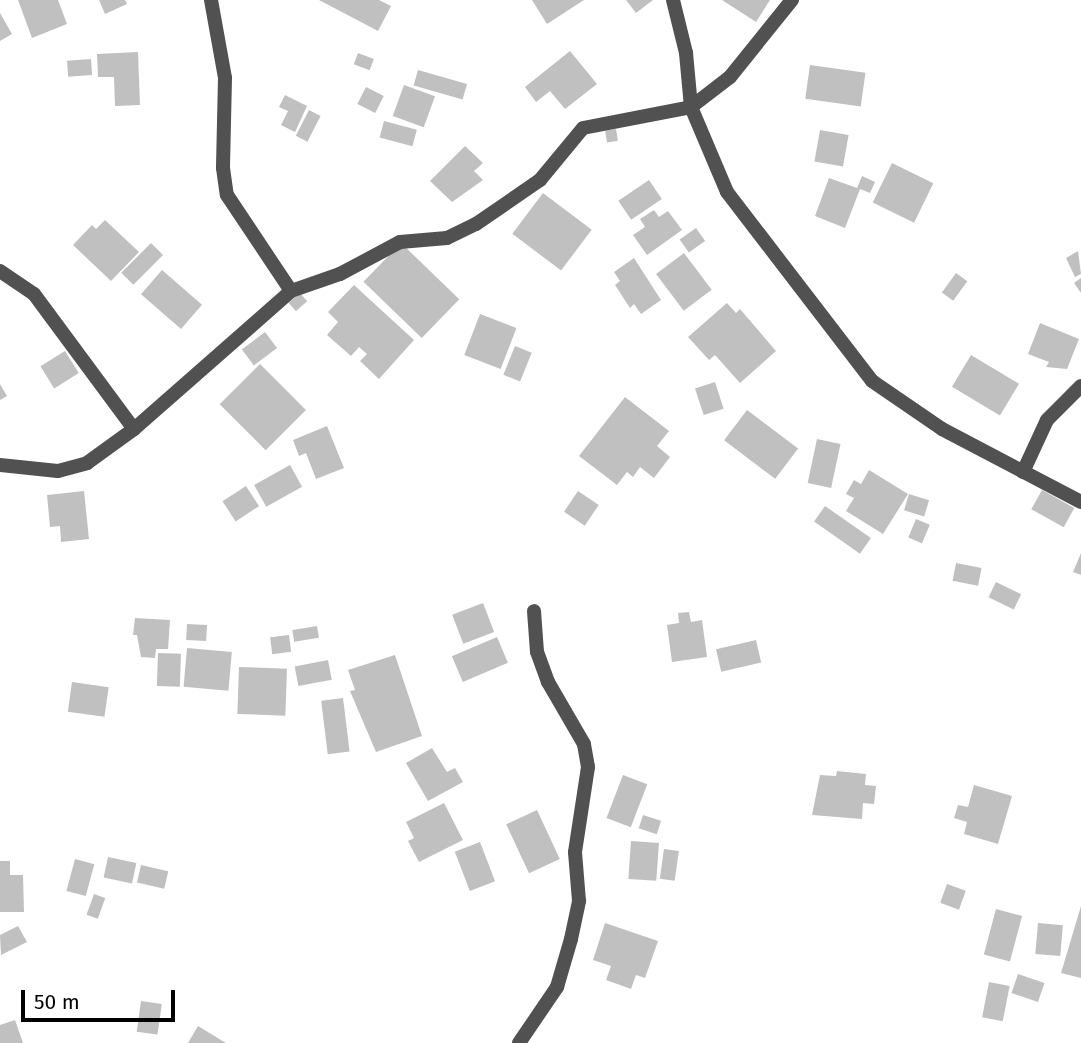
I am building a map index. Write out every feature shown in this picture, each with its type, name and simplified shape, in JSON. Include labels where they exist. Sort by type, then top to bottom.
[{"type":"street","points":[[211,0],[225,78],[223,168],[227,195],[291,291]]},
{"type":"street","points":[[673,0],[686,53],[691,107],[727,192],[872,381],[942,429],[1081,502]]},
{"type":"street","points":[[0,465],[58,471],[87,463],[134,429],[291,291],[340,274],[400,243],[447,238],[477,224],[540,180],[583,128],[691,107],[730,77],[792,0]]},
{"type":"street","points":[[0,271],[34,294],[134,429]]},
{"type":"street","points":[[1023,472],[1047,420],[1081,386]]},
{"type":"street","points":[[519,1043],[558,987],[571,939],[579,901],[575,852],[588,767],[584,744],[548,682],[537,652],[534,611]]},
{"type":"building","points":[[18,0],[58,0],[67,24],[32,38]]},
{"type":"building","points":[[99,0],[125,0],[127,4],[105,14]]},
{"type":"building","points":[[319,0],[379,0],[391,6],[378,31]]},
{"type":"building","points":[[532,0],[584,0],[547,24]]},
{"type":"building","points":[[626,0],[653,0],[636,13]]},
{"type":"building","points":[[722,0],[770,0],[756,22]]},
{"type":"building","points":[[0,13],[12,34],[0,41]]},
{"type":"building","points":[[570,51],[597,84],[565,109],[550,91],[536,102],[525,87]]},
{"type":"building","points":[[138,52],[140,105],[115,106],[114,77],[98,77],[97,54]]},
{"type":"building","points":[[358,53],[374,59],[370,70],[354,64]]},
{"type":"building","points":[[91,59],[92,75],[68,77],[67,61]]},
{"type":"building","points":[[810,65],[865,73],[861,106],[805,99]]},
{"type":"building","points":[[418,70],[467,84],[463,99],[414,85]]},
{"type":"building","points":[[404,85],[435,96],[424,127],[393,116]]},
{"type":"building","points":[[366,87],[384,96],[375,113],[357,104]]},
{"type":"building","points":[[285,95],[307,106],[295,132],[281,125],[288,111],[279,107]]},
{"type":"building","points":[[309,110],[321,116],[307,142],[296,136]]},
{"type":"building","points":[[384,121],[417,130],[412,146],[380,137]]},
{"type":"building","points":[[616,129],[618,141],[607,143],[605,131]]},
{"type":"building","points":[[820,130],[849,135],[843,167],[814,162]]},
{"type":"building","points":[[465,146],[483,163],[474,171],[483,180],[452,202],[430,181]]},
{"type":"building","points":[[892,163],[933,183],[914,223],[873,203]]},
{"type":"building","points":[[862,176],[875,182],[870,193],[860,189],[845,228],[815,216],[829,178],[857,188]]},
{"type":"building","points":[[649,180],[662,199],[631,220],[618,201]]},
{"type":"building","points":[[543,193],[592,230],[561,270],[512,234]]},
{"type":"building","points":[[654,210],[659,217],[668,211],[682,230],[647,255],[633,235],[645,227],[640,219]]},
{"type":"building","points":[[105,220],[139,252],[111,281],[73,245],[92,225],[96,229]]},
{"type":"building","points":[[696,228],[705,241],[689,253],[680,239]]},
{"type":"building","points":[[151,243],[163,255],[133,285],[121,273]]},
{"type":"building","points":[[401,243],[459,299],[422,338],[363,282]]},
{"type":"building","points":[[1078,251],[1081,274],[1075,277],[1066,258]]},
{"type":"building","points":[[684,253],[712,290],[684,311],[656,274]]},
{"type":"building","points":[[634,258],[661,300],[641,314],[634,304],[630,308],[615,285],[620,281],[614,272]]},
{"type":"building","points":[[162,270],[202,305],[181,329],[141,294]]},
{"type":"building","points":[[956,273],[967,281],[953,301],[942,292]]},
{"type":"building","points":[[1081,278],[1081,293],[1074,283]]},
{"type":"building","points":[[354,285],[414,340],[379,379],[360,361],[367,354],[359,347],[351,356],[327,335],[338,322],[328,312]]},
{"type":"building","points":[[300,293],[307,301],[296,311],[289,303]]},
{"type":"building","points":[[727,303],[736,313],[740,309],[776,351],[740,383],[715,355],[709,360],[688,337]]},
{"type":"building","points":[[480,314],[516,328],[501,369],[464,355]]},
{"type":"building","points":[[1040,323],[1079,339],[1067,369],[1046,367],[1049,362],[1028,354]]},
{"type":"building","points":[[265,332],[277,348],[254,365],[242,349]]},
{"type":"building","points":[[515,346],[532,353],[520,381],[503,375]]},
{"type":"building","points":[[65,351],[79,373],[54,388],[40,366]]},
{"type":"building","points":[[971,355],[1019,384],[1000,416],[952,387]]},
{"type":"building","points":[[260,364],[306,410],[266,450],[220,404]]},
{"type":"building","points":[[715,382],[724,409],[704,415],[695,388]]},
{"type":"building","points":[[0,384],[7,396],[0,400]]},
{"type":"building","points":[[625,397],[669,431],[657,446],[670,457],[654,478],[640,467],[633,477],[627,472],[617,485],[579,456]]},
{"type":"building","points":[[747,410],[798,449],[775,479],[724,440]]},
{"type":"building","points":[[327,426],[344,468],[316,479],[306,453],[299,456],[293,440]]},
{"type":"building","points":[[817,439],[840,444],[831,488],[808,483]]},
{"type":"building","points":[[290,465],[302,487],[266,507],[254,485]]},
{"type":"building","points":[[869,470],[908,494],[883,534],[846,511],[854,498],[846,494],[854,480],[861,484]]},
{"type":"building","points":[[246,486],[259,506],[236,521],[223,501]]},
{"type":"building","points":[[1042,490],[1074,508],[1064,527],[1031,509]]},
{"type":"building","points":[[84,491],[89,539],[61,542],[60,526],[50,527],[47,495]]},
{"type":"building","points":[[578,491],[599,505],[585,526],[564,512]]},
{"type":"building","points":[[909,494],[929,500],[924,516],[904,510]]},
{"type":"building","points":[[825,506],[871,538],[860,554],[814,522]]},
{"type":"building","points":[[916,519],[930,525],[922,543],[908,537]]},
{"type":"building","points":[[1081,553],[1081,575],[1073,572]]},
{"type":"building","points":[[956,563],[982,568],[978,586],[953,581]]},
{"type":"building","points":[[996,582],[1021,594],[1014,610],[989,597]]},
{"type":"building","points":[[483,603],[494,632],[463,644],[452,615]]},
{"type":"building","points":[[689,612],[691,622],[702,620],[707,657],[672,662],[667,625],[679,623],[678,613]]},
{"type":"building","points":[[135,618],[170,620],[168,649],[156,649],[155,658],[141,657],[137,635],[133,635]]},
{"type":"building","points":[[187,624],[207,625],[206,641],[186,640]]},
{"type":"building","points":[[317,626],[319,638],[294,642],[292,630]]},
{"type":"building","points":[[289,635],[291,652],[272,654],[270,637]]},
{"type":"building","points":[[497,637],[508,663],[463,682],[452,656]]},
{"type":"building","points":[[756,640],[761,662],[721,672],[716,649]]},
{"type":"building","points":[[187,648],[232,652],[228,691],[184,687]]},
{"type":"building","points":[[158,653],[181,654],[180,687],[157,686]]},
{"type":"building","points":[[395,655],[422,736],[376,752],[350,691],[355,690],[348,670]]},
{"type":"building","points":[[328,660],[332,680],[298,686],[295,666]]},
{"type":"building","points":[[239,667],[287,669],[285,716],[237,714]]},
{"type":"building","points":[[72,682],[109,687],[104,717],[68,712]]},
{"type":"building","points":[[343,698],[350,752],[328,754],[321,701]]},
{"type":"building","points":[[432,748],[447,772],[455,768],[463,782],[428,801],[406,763]]},
{"type":"building","points":[[837,771],[866,774],[865,785],[876,786],[874,804],[863,803],[862,819],[812,815],[820,775],[836,776]]},
{"type":"building","points":[[623,775],[647,784],[631,827],[607,818]]},
{"type":"building","points":[[974,785],[1012,796],[998,844],[964,834],[967,822],[954,818],[958,805],[968,807]]},
{"type":"building","points":[[444,803],[463,840],[419,862],[408,841],[414,838],[406,822]]},
{"type":"building","points":[[537,810],[560,859],[529,873],[506,824]]},
{"type":"building","points":[[643,815],[661,821],[657,834],[639,828]]},
{"type":"building","points":[[631,841],[659,843],[656,881],[628,879]]},
{"type":"building","points":[[480,842],[495,881],[470,891],[455,852]]},
{"type":"building","points":[[664,849],[679,851],[675,881],[660,879]]},
{"type":"building","points":[[108,857],[136,863],[132,884],[104,878]]},
{"type":"building","points":[[75,859],[94,864],[86,896],[66,891]]},
{"type":"building","points":[[0,861],[10,861],[10,875],[23,875],[24,912],[0,912]]},
{"type":"building","points":[[141,865],[168,871],[164,889],[137,883]]},
{"type":"building","points":[[947,884],[966,891],[959,910],[940,903]]},
{"type":"building","points":[[94,894],[105,898],[98,919],[86,915]]},
{"type":"building","points":[[1081,906],[1081,978],[1061,973]]},
{"type":"building","points":[[996,909],[1022,916],[1010,961],[984,954]]},
{"type":"building","points":[[605,923],[658,941],[645,978],[636,975],[631,989],[606,980],[611,966],[593,960]]},
{"type":"building","points":[[1038,923],[1063,925],[1060,956],[1035,954]]},
{"type":"building","points":[[18,926],[27,942],[1,955],[0,935]]},
{"type":"building","points":[[1018,974],[1044,983],[1038,1002],[1011,993]]},
{"type":"building","points":[[989,982],[1010,986],[1003,1021],[982,1017]]},
{"type":"building","points":[[141,1001],[162,1004],[157,1035],[137,1032]]},
{"type":"building","points":[[15,1020],[23,1043],[0,1043],[0,1025]]},
{"type":"building","points":[[198,1026],[226,1043],[188,1043]]}]
